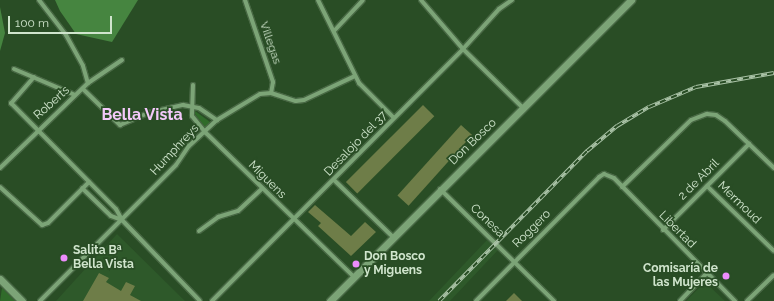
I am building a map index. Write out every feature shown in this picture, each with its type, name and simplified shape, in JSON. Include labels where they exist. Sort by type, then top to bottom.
[{"type":"street","points":[[39,0],[66,35],[83,66],[88,83]]},
{"type":"street","name":"Villegas","points":[[244,0],[273,82],[271,93]]},
{"type":"street","points":[[318,0],[355,76],[394,118]]},
{"type":"street","points":[[334,31],[363,0]]},
{"type":"street","points":[[421,0],[463,49],[524,109]]},
{"type":"street","name":"Desalojo del 37","points":[[212,301],[463,49],[499,9],[512,0]]},
{"type":"street","name":"Don Bosco","points":[[330,301],[440,189],[524,109],[631,0]]},
{"type":"street","name":"Roberts","points":[[0,168],[37,130],[88,83],[122,60]]},
{"type":"street","points":[[14,69],[75,95]]},
{"type":"street","points":[[271,93],[296,101],[304,100],[355,76]]},
{"type":"street","points":[[34,77],[12,100],[13,107],[116,209],[122,220],[200,301]]},
{"type":"street","points":[[191,107],[194,94],[193,85]]},
{"type":"street","points":[[83,89],[120,125],[168,107],[199,108],[217,120]]},
{"type":"street","name":"Humphreys","points":[[40,301],[176,165],[189,146],[206,133],[217,120],[260,94],[271,93]]},
{"type":"street","name":"Miguens","points":[[191,107],[192,116],[206,133],[354,277]]},
{"type":"street","points":[[622,187],[691,120],[707,114],[716,115],[773,167]]},
{"type":"street","name":"2 de Abril","points":[[663,230],[749,144]]},
{"type":"street","name":"Libertad","points":[[604,174],[614,178],[663,230],[735,301]]},
{"type":"street","name":"Roggero","points":[[476,301],[514,261],[599,177],[604,174]]},
{"type":"street","points":[[334,180],[393,237]]},
{"type":"street","points":[[0,187],[42,225],[48,223],[89,182]]},
{"type":"street","name":"Mermoud","points":[[707,186],[774,251]]},
{"type":"street","points":[[82,188],[111,216],[122,220]]},
{"type":"street","points":[[199,231],[218,217],[238,211],[262,189]]},
{"type":"street","name":"Conesa","points":[[440,189],[554,301]]},
{"type":"street","points":[[680,301],[707,273]]},
{"type":"street","points":[[747,301],[774,275]]},
{"type":"street","points":[[1,282],[22,301]]},
{"type":"shaded area","points":[[55,0],[138,0],[112,42],[76,34],[60,11]]},
{"type":"shaded area","points":[[0,7],[5,33],[0,51]]},
{"type":"shaded area","points":[[195,111],[210,122],[205,127],[195,114]]},
{"type":"shaded area","points":[[117,234],[185,301],[56,301]]},
{"type":"shaded area","points":[[487,240],[498,250],[450,301],[429,301]]},
{"type":"shaded area","points":[[705,282],[725,301],[686,301]]},
{"type":"shaded area","points":[[2,288],[15,301],[0,301]]},
{"type":"building","points":[[423,105],[434,116],[357,193],[346,182]]},
{"type":"building","points":[[461,125],[472,135],[409,206],[397,196]]},
{"type":"building","points":[[315,205],[351,236],[365,222],[376,232],[351,256],[318,226],[321,223],[308,212]]},
{"type":"building","points":[[99,273],[109,278],[106,282],[121,291],[126,282],[135,286],[130,295],[141,301],[83,301]]},
{"type":"building","points":[[514,293],[522,301],[506,301]]},
{"type":"railway","points":[[439,301],[587,151],[617,126],[649,107],[696,87],[774,73]]},
{"type":"place","name":"Salita Bª Bella Vista","points":[[64,258]]},
{"type":"place","name":"Don Bosco y Miguens","points":[[356,264]]},
{"type":"place","name":"Comisaría de las Mujeres","points":[[726,276]]},
{"type":"district","name":"Bella Vista","points":[[142,115]]}]
